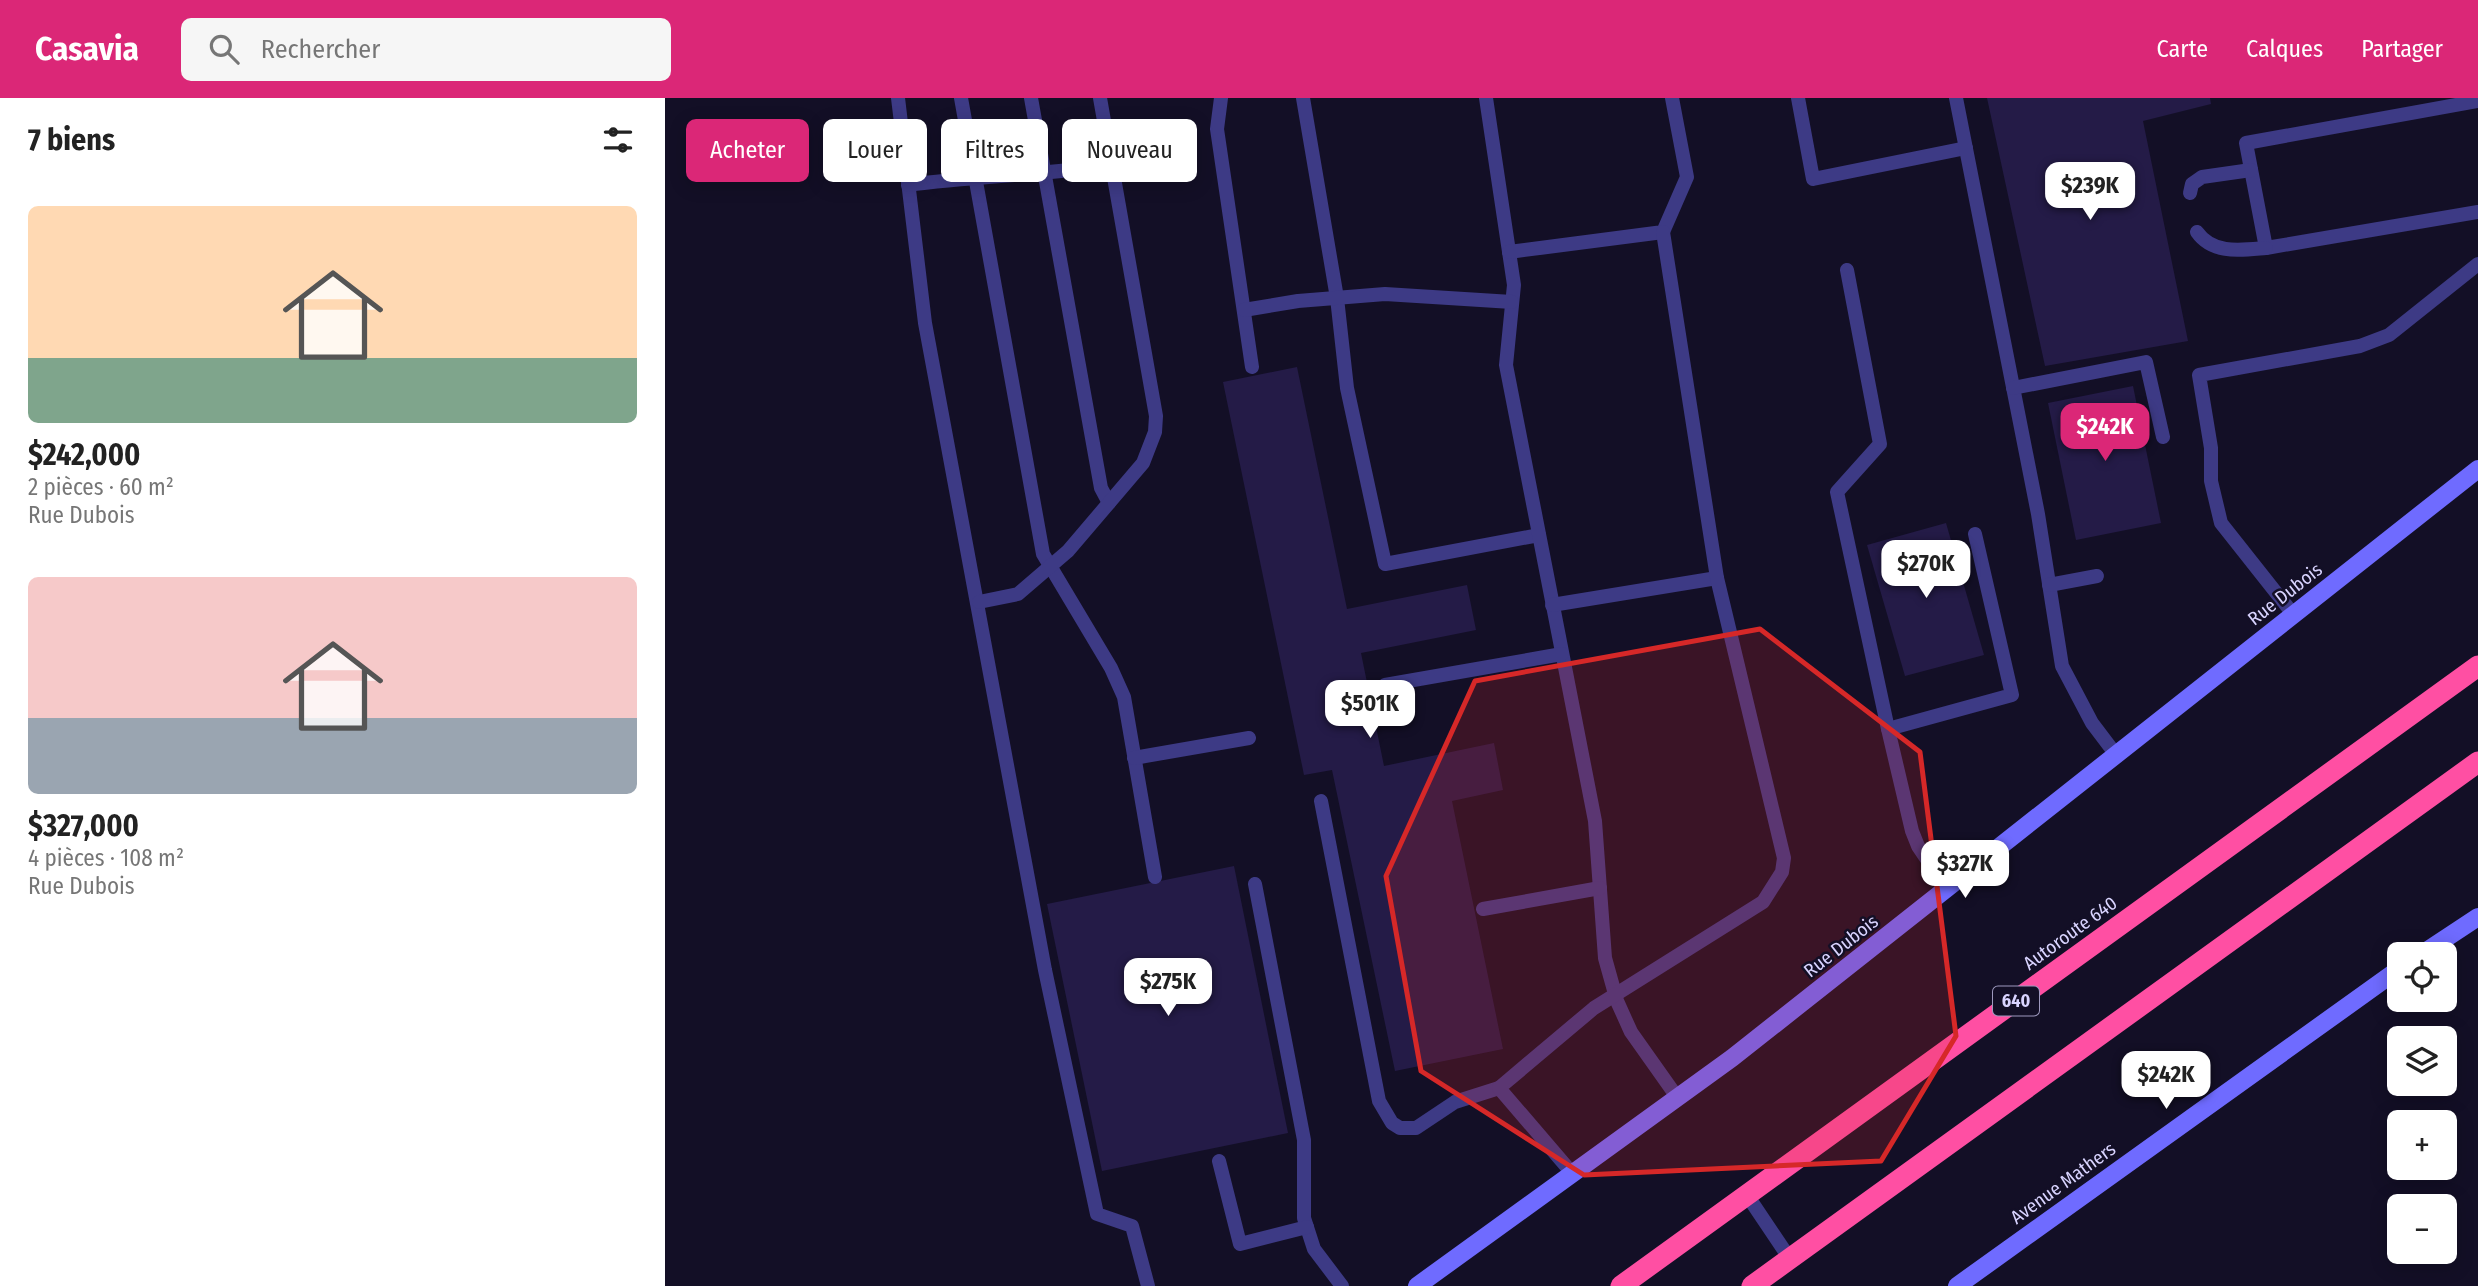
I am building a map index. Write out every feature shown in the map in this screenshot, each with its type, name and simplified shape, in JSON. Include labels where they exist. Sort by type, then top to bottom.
[{"type":"highway","name":"Autoroute 640","points":[[1621,1286],[2478,666]]},
{"type":"highway","points":[[1752,1286],[2478,762]]},
{"type":"street","name":"Rue Dubois","points":[[1417,1286],[1677,1097],[1947,890],[2478,468]]},
{"type":"street","points":[[2440,942],[2478,917]]},
{"type":"street","name":"Avenue Mathers","points":[[1957,1286],[2387,978]]},
{"type":"lane","points":[[898,98],[925,323],[979,602],[1045,970],[1097,1214],[1132,1226],[1148,1286]]},
{"type":"lane","points":[[961,98],[964,119]]},
{"type":"lane","points":[[1031,98],[1035,119]]},
{"type":"lane","points":[[1100,98],[1104,119]]},
{"type":"lane","points":[[1221,98],[1217,129],[1252,367]]},
{"type":"lane","points":[[1303,98],[1337,298],[1347,388],[1385,564],[1539,535]]},
{"type":"lane","points":[[1486,98],[1514,285],[1506,365],[1595,821],[1605,958],[1615,994],[1631,1032],[1677,1097]]},
{"type":"lane","points":[[1321,801],[1379,1101],[1385,1113],[1400,1128],[1416,1128],[1455,1102],[1499,1088],[1594,1008],[1763,902],[1782,872],[1781,843],[1717,578],[1663,232],[1687,177],[1672,98]]},
{"type":"lane","points":[[1798,98],[1813,179],[1966,148]]},
{"type":"lane","points":[[1956,98],[2013,388],[2060,654],[2067,679],[2092,723],[2117,756]]},
{"type":"lane","points":[[2266,248],[2246,143],[2478,101]]},
{"type":"lane","points":[[2190,193],[2192,184],[2202,177],[2251,170]]},
{"type":"lane","points":[[908,185],[941,180]]},
{"type":"lane","points":[[975,182],[1037,530],[1049,569],[1081,617],[1120,686],[1155,877]]},
{"type":"lane","points":[[1045,182],[1101,488],[1109,503]]},
{"type":"lane","points":[[979,602],[1019,594],[1049,569],[1143,463],[1151,448],[1156,424],[1115,182]]},
{"type":"lane","points":[[2197,232],[2203,240],[2219,248],[2242,250],[2478,212]]},
{"type":"lane","points":[[1509,252],[1663,232]]},
{"type":"lane","points":[[2293,614],[2228,537],[2221,523],[2211,481],[2211,448],[2199,375],[2360,346],[2389,335],[2478,264]]},
{"type":"lane","points":[[1847,270],[1880,444],[1837,492],[1912,831],[1918,846],[1947,890]]},
{"type":"lane","points":[[1244,310],[1385,294],[1512,302]]},
{"type":"lane","points":[[2013,388],[2146,362],[2164,437]]},
{"type":"lane","points":[[1888,729],[2012,695],[1975,534]]},
{"type":"lane","points":[[2049,585],[2097,576]]},
{"type":"lane","points":[[1552,605],[1717,578]]},
{"type":"lane","points":[[1385,685],[1562,654]]},
{"type":"lane","points":[[1134,758],[1249,738]]},
{"type":"lane","points":[[1255,884],[1304,1140],[1304,1208],[1307,1227],[1314,1249],[1342,1286]]},
{"type":"lane","points":[[1483,909],[1600,888]]},
{"type":"lane","points":[[1499,1088],[1572,1173]]},
{"type":"lane","points":[[1219,1161],[1240,1244],[1307,1227]]},
{"type":"lane","points":[[1747,1195],[1790,1259]]},
{"type":"lane","points":[[1632,1286],[1657,1260]]},
{"type":"highlighted area","points":[[1760,629],[1920,752],[1956,1036],[1881,1161],[1584,1175],[1421,1071],[1386,876],[1475,681]]},
{"type":"building","points":[[1987,98],[2210,98],[2211,104],[2143,121],[2188,341],[2045,366]]},
{"type":"building","points":[[1297,367],[1347,609],[1467,585],[1476,630],[1361,653],[1384,766],[1494,743],[1503,790],[1452,801],[1503,1049],[1395,1071],[1332,770],[1304,775],[1223,382]]},
{"type":"building","points":[[2133,386],[2161,523],[2076,540],[2048,403]]},
{"type":"building","points":[[1946,523],[1984,655],[1905,676],[1867,545]]},
{"type":"building","points":[[1234,866],[1288,1133],[1102,1171],[1047,904]]}]
